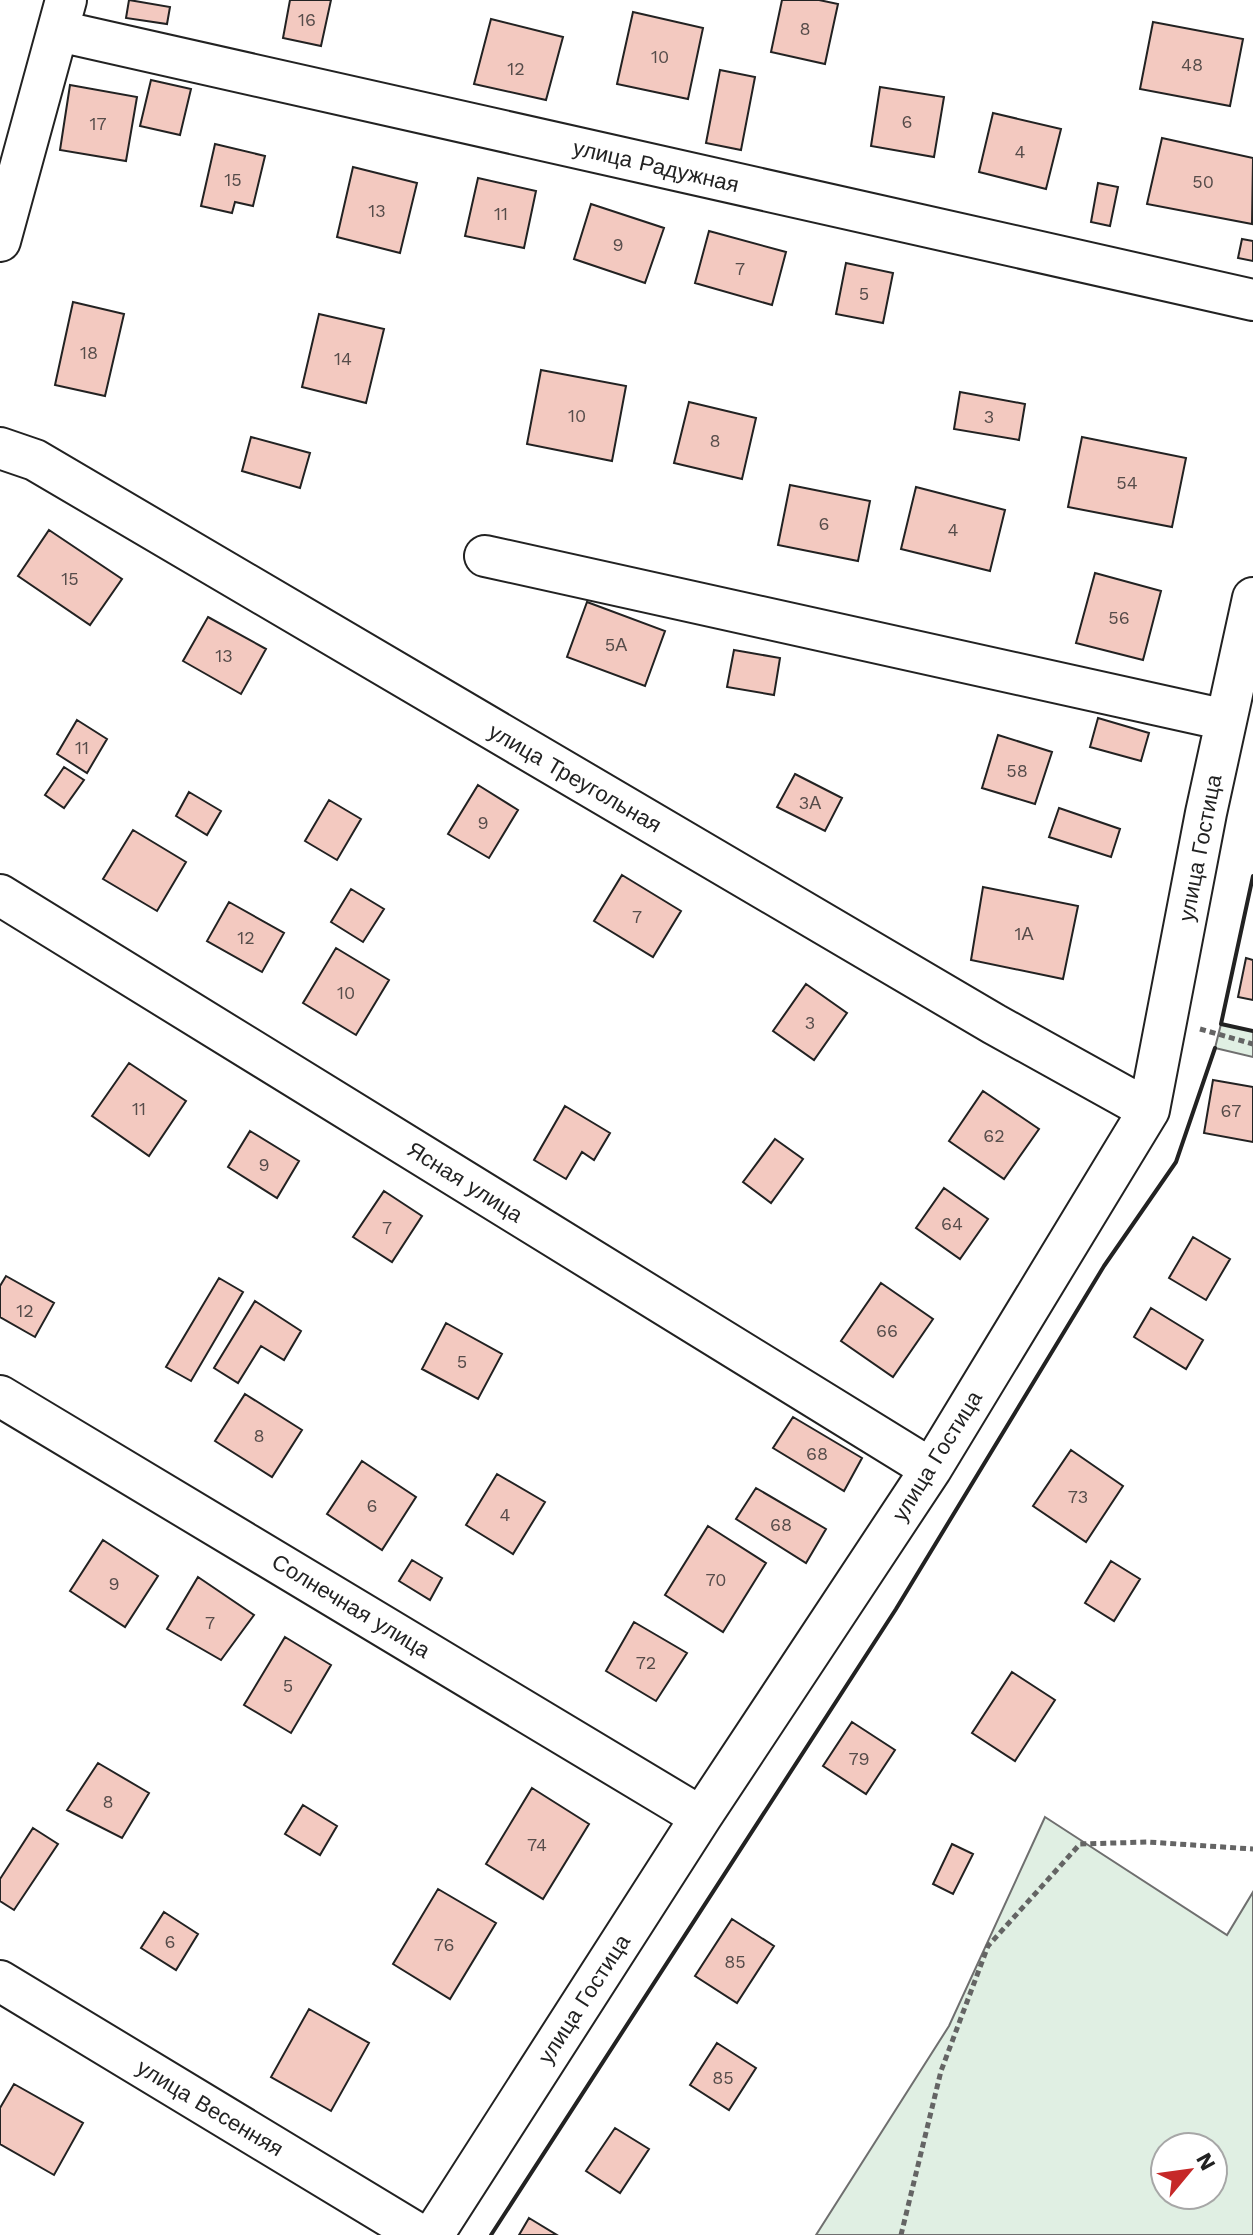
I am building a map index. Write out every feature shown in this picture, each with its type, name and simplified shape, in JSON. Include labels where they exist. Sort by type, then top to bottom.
[{"type":"street","points":[[0,241],[62,16]]},
{"type":"street","name":"улица Радужная","points":[[62,16],[1253,300]]},
{"type":"street","name":"улица Треугольная","points":[[0,448],[35,460],[994,1024],[1149,1110]]},
{"type":"street","points":[[485,556],[1226,720]]},
{"type":"street","name":"улица Гостица","points":[[433,2235],[701,1817],[931,1469],[1149,1110],[1253,598]]},
{"type":"street","name":"Ясная улица","points":[[0,895],[931,1469]]},
{"type":"street","name":"Солнечная улица","points":[[0,1396],[701,1817]]},
{"type":"street","name":"улица Весенняя","points":[[0,1981],[420,2235]]},
{"type":"path","points":[[1166,1019],[1253,1044]]},
{"type":"path","points":[[901,2235],[941,2071],[988,1946],[1080,1844],[1148,1842],[1253,1849]]},
{"type":"green space","points":[[1221,1024],[1253,1031],[1253,1057],[1215,1048]]},
{"type":"green space","points":[[1045,1817],[1227,1935],[1253,1892],[1253,2235],[816,2235],[949,2026]]},
{"type":"building","points":[[129,0],[170,7],[167,24],[126,18]]},
{"type":"building","points":[[290,0],[331,0],[321,46],[283,38]]},
{"type":"building","points":[[782,0],[819,0],[838,4],[825,64],[771,52]]},
{"type":"building","points":[[633,12],[703,28],[688,99],[617,84]]},
{"type":"building","points":[[491,19],[563,37],[546,100],[474,84]]},
{"type":"building","points":[[1153,22],[1243,39],[1230,106],[1140,89]]},
{"type":"building","points":[[720,70],[755,77],[741,150],[706,143]]},
{"type":"building","points":[[151,80],[191,89],[180,135],[140,126]]},
{"type":"building","points":[[70,85],[137,97],[126,161],[60,150]]},
{"type":"building","points":[[880,87],[944,97],[934,157],[871,146]]},
{"type":"building","points":[[993,113],[1061,129],[1046,189],[979,172]]},
{"type":"building","points":[[1162,138],[1253,158],[1252,224],[1147,204]]},
{"type":"building","points":[[215,144],[265,156],[253,206],[235,202],[232,213],[201,206]]},
{"type":"building","points":[[353,167],[417,183],[400,253],[337,237]]},
{"type":"building","points":[[478,178],[536,191],[524,248],[465,236]]},
{"type":"building","points":[[1098,183],[1118,187],[1110,226],[1091,222]]},
{"type":"building","points":[[591,204],[664,228],[645,283],[574,259]]},
{"type":"building","points":[[709,231],[786,252],[772,305],[695,283]]},
{"type":"building","points":[[1242,239],[1253,241],[1253,261],[1238,258]]},
{"type":"building","points":[[846,263],[893,273],[883,323],[836,314]]},
{"type":"building","points":[[73,302],[124,314],[105,396],[55,385]]},
{"type":"building","points":[[319,314],[384,329],[366,403],[302,387]]},
{"type":"building","points":[[541,370],[626,386],[612,461],[527,444]]},
{"type":"building","points":[[960,392],[1025,404],[1019,440],[954,429]]},
{"type":"building","points":[[689,402],[756,418],[742,479],[674,463]]},
{"type":"building","points":[[251,437],[310,453],[300,488],[242,471]]},
{"type":"building","points":[[1082,437],[1186,458],[1172,527],[1068,507]]},
{"type":"building","points":[[790,485],[870,501],[858,561],[778,545]]},
{"type":"building","points":[[916,487],[1005,510],[990,571],[901,549]]},
{"type":"building","points":[[49,530],[122,579],[90,625],[18,576]]},
{"type":"building","points":[[1095,573],[1161,591],[1143,660],[1076,643]]},
{"type":"building","points":[[587,602],[665,631],[645,686],[567,657]]},
{"type":"building","points":[[208,617],[266,649],[241,694],[183,661]]},
{"type":"building","points":[[734,650],[780,658],[774,695],[727,687]]},
{"type":"building","points":[[1098,718],[1149,733],[1141,761],[1090,747]]},
{"type":"building","points":[[77,720],[107,739],[87,773],[57,754]]},
{"type":"building","points":[[998,735],[1052,752],[1035,804],[982,788]]},
{"type":"building","points":[[64,767],[84,780],[64,808],[45,795]]},
{"type":"building","points":[[795,774],[842,798],[825,831],[777,807]]},
{"type":"building","points":[[478,785],[518,810],[489,858],[448,834]]},
{"type":"building","points":[[189,792],[221,811],[207,835],[176,816]]},
{"type":"building","points":[[329,800],[361,819],[337,860],[305,841]]},
{"type":"building","points":[[1059,808],[1120,829],[1111,857],[1049,837]]},
{"type":"building","points":[[133,830],[186,862],[157,911],[103,879]]},
{"type":"building","points":[[622,875],[681,911],[653,957],[594,921]]},
{"type":"building","points":[[983,887],[1078,906],[1063,979],[971,960]]},
{"type":"building","points":[[351,889],[384,909],[363,942],[331,922]]},
{"type":"building","points":[[229,902],[284,933],[262,972],[207,941]]},
{"type":"building","points":[[336,948],[389,980],[356,1035],[303,1003]]},
{"type":"building","points":[[1246,958],[1253,960],[1253,1000],[1238,997]]},
{"type":"building","points":[[806,984],[847,1013],[814,1060],[773,1031]]},
{"type":"building","points":[[129,1063],[186,1101],[149,1156],[92,1116]]},
{"type":"building","points":[[1213,1080],[1253,1087],[1253,1142],[1204,1133]]},
{"type":"building","points":[[983,1091],[1039,1129],[1004,1179],[949,1141]]},
{"type":"building","points":[[565,1106],[610,1133],[594,1160],[582,1152],[566,1179],[534,1160]]},
{"type":"building","points":[[250,1131],[299,1161],[277,1198],[228,1167]]},
{"type":"building","points":[[775,1139],[803,1159],[771,1203],[743,1182]]},
{"type":"building","points":[[944,1188],[988,1219],[960,1259],[916,1228]]},
{"type":"building","points":[[384,1191],[422,1216],[392,1262],[353,1237]]},
{"type":"building","points":[[1193,1237],[1230,1259],[1206,1300],[1169,1278]]},
{"type":"building","points":[[6,1276],[54,1303],[35,1337],[0,1317],[0,1286]]},
{"type":"building","points":[[219,1278],[243,1292],[191,1381],[166,1367]]},
{"type":"building","points":[[881,1283],[933,1319],[893,1377],[841,1341]]},
{"type":"building","points":[[255,1301],[301,1331],[284,1360],[261,1346],[238,1383],[214,1368]]},
{"type":"building","points":[[1151,1308],[1203,1340],[1186,1369],[1134,1337]]},
{"type":"building","points":[[446,1323],[502,1354],[478,1399],[422,1369]]},
{"type":"building","points":[[245,1394],[302,1430],[272,1477],[215,1441]]},
{"type":"building","points":[[793,1417],[862,1458],[844,1491],[773,1448]]},
{"type":"building","points":[[1071,1450],[1123,1486],[1086,1542],[1033,1506]]},
{"type":"building","points":[[362,1461],[416,1497],[382,1550],[327,1514]]},
{"type":"building","points":[[497,1474],[545,1502],[513,1554],[466,1525]]},
{"type":"building","points":[[756,1488],[826,1529],[806,1563],[736,1519]]},
{"type":"building","points":[[708,1526],[766,1563],[723,1632],[665,1595]]},
{"type":"building","points":[[103,1540],[158,1576],[125,1627],[70,1591]]},
{"type":"building","points":[[412,1560],[442,1578],[430,1600],[399,1581]]},
{"type":"building","points":[[1111,1561],[1140,1579],[1114,1621],[1085,1603]]},
{"type":"building","points":[[198,1577],[254,1615],[221,1660],[167,1629]]},
{"type":"building","points":[[634,1622],[687,1653],[656,1701],[606,1671]]},
{"type":"building","points":[[285,1637],[331,1665],[291,1733],[244,1705]]},
{"type":"building","points":[[1012,1672],[1055,1700],[1015,1761],[972,1733]]},
{"type":"building","points":[[852,1722],[895,1750],[866,1794],[823,1766]]},
{"type":"building","points":[[98,1763],[149,1793],[122,1838],[67,1810]]},
{"type":"building","points":[[532,1788],[589,1824],[543,1899],[486,1864]]},
{"type":"building","points":[[303,1805],[337,1826],[320,1855],[285,1834]]},
{"type":"building","points":[[33,1828],[58,1844],[14,1910],[0,1901],[0,1879]]},
{"type":"building","points":[[952,1844],[973,1854],[953,1894],[933,1884]]},
{"type":"building","points":[[438,1889],[496,1923],[450,1999],[393,1964]]},
{"type":"building","points":[[164,1912],[198,1934],[176,1970],[141,1948]]},
{"type":"building","points":[[732,1919],[774,1946],[737,2003],[695,1976]]},
{"type":"building","points":[[309,2009],[369,2043],[331,2111],[271,2077]]},
{"type":"building","points":[[717,2043],[756,2068],[729,2110],[690,2085]]},
{"type":"building","points":[[14,2084],[83,2123],[54,2175],[0,2144],[0,2108]]},
{"type":"building","points":[[615,2128],[649,2149],[620,2193],[586,2171]]},
{"type":"building","points":[[529,2218],[557,2235],[519,2235]]},
{"type":"wall","points":[[1253,876],[1221,1024],[1253,1031]]},
{"type":"wall","points":[[491,2235],[896,1609],[1104,1266],[1176,1162],[1215,1048]]}]
